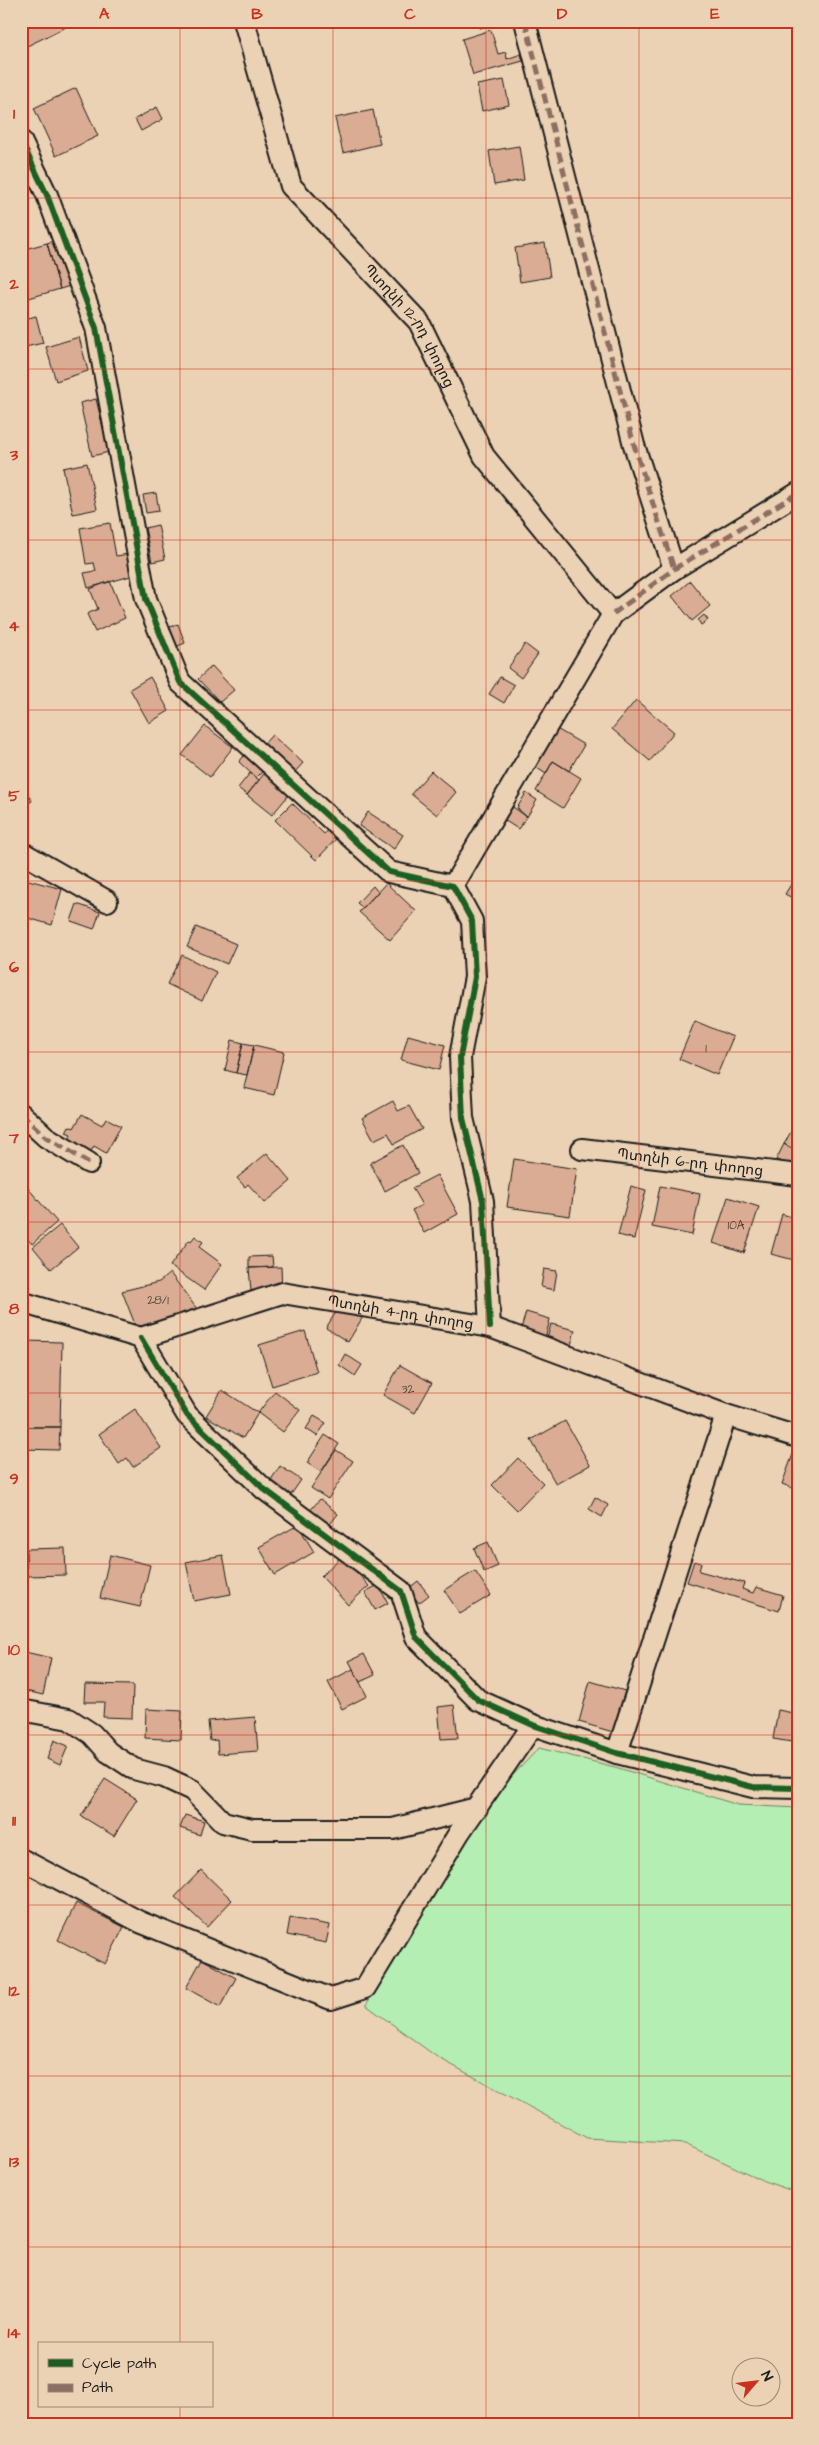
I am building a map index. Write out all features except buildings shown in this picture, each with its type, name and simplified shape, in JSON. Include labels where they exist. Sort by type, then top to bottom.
[{"type":"street","name":"Պտղնի 12-րդ փողոց","points":[[244,21],[291,186],[419,322],[484,456],[613,614]]},
{"type":"street","points":[[524,21],[634,445],[674,569]]},
{"type":"street","points":[[21,141],[47,195],[96,328],[146,599],[180,682],[389,872],[453,886],[472,921],[474,977],[460,1066],[463,1118],[483,1201],[490,1327]]},
{"type":"street","points":[[453,886],[613,614],[674,569],[798,493]]},
{"type":"street","points":[[21,852],[107,901]]},
{"type":"street","points":[[21,1114],[46,1137],[89,1163]]},
{"type":"street","name":"Պտղնի 6-րդ փողոց","points":[[582,1148],[798,1175]]},
{"type":"street","name":"Պտղնի 4-րդ փողոց","points":[[141,1338],[282,1293],[490,1327],[726,1416],[798,1437]]},
{"type":"street","points":[[21,1302],[141,1338],[188,1415],[264,1489],[402,1591],[416,1638],[478,1700],[533,1725],[617,1753],[753,1787],[798,1788]]},
{"type":"street","points":[[617,1753],[726,1416]]},
{"type":"street","points":[[21,1710],[69,1719],[92,1734],[108,1752],[134,1769],[164,1777],[192,1790],[223,1822],[252,1829],[393,1829],[477,1808]]},
{"type":"street","points":[[21,1859],[140,1922],[331,1999],[365,1988],[459,1833],[533,1725]]},
{"type":"green space","points":[[539,1748],[615,1767],[738,1805],[798,1808],[798,2193],[764,2181],[685,2144],[587,2138],[437,2057],[366,2005],[496,1793]]},
{"type":"marked path","points":[[525,21],[634,445],[674,569]]},
{"type":"marked path","points":[[613,614],[674,569],[798,493]]},
{"type":"marked path","points":[[21,1114],[46,1137],[89,1163]]},
{"type":"cycle path","points":[[21,141],[47,195],[96,328],[146,599],[180,682],[389,872],[453,886],[472,921],[475,977],[460,1057],[463,1118],[483,1201],[490,1327]]},
{"type":"cycle path","points":[[141,1338],[187,1415],[264,1489],[401,1591],[416,1637],[478,1700],[533,1725],[617,1753],[753,1787],[798,1788]]}]
